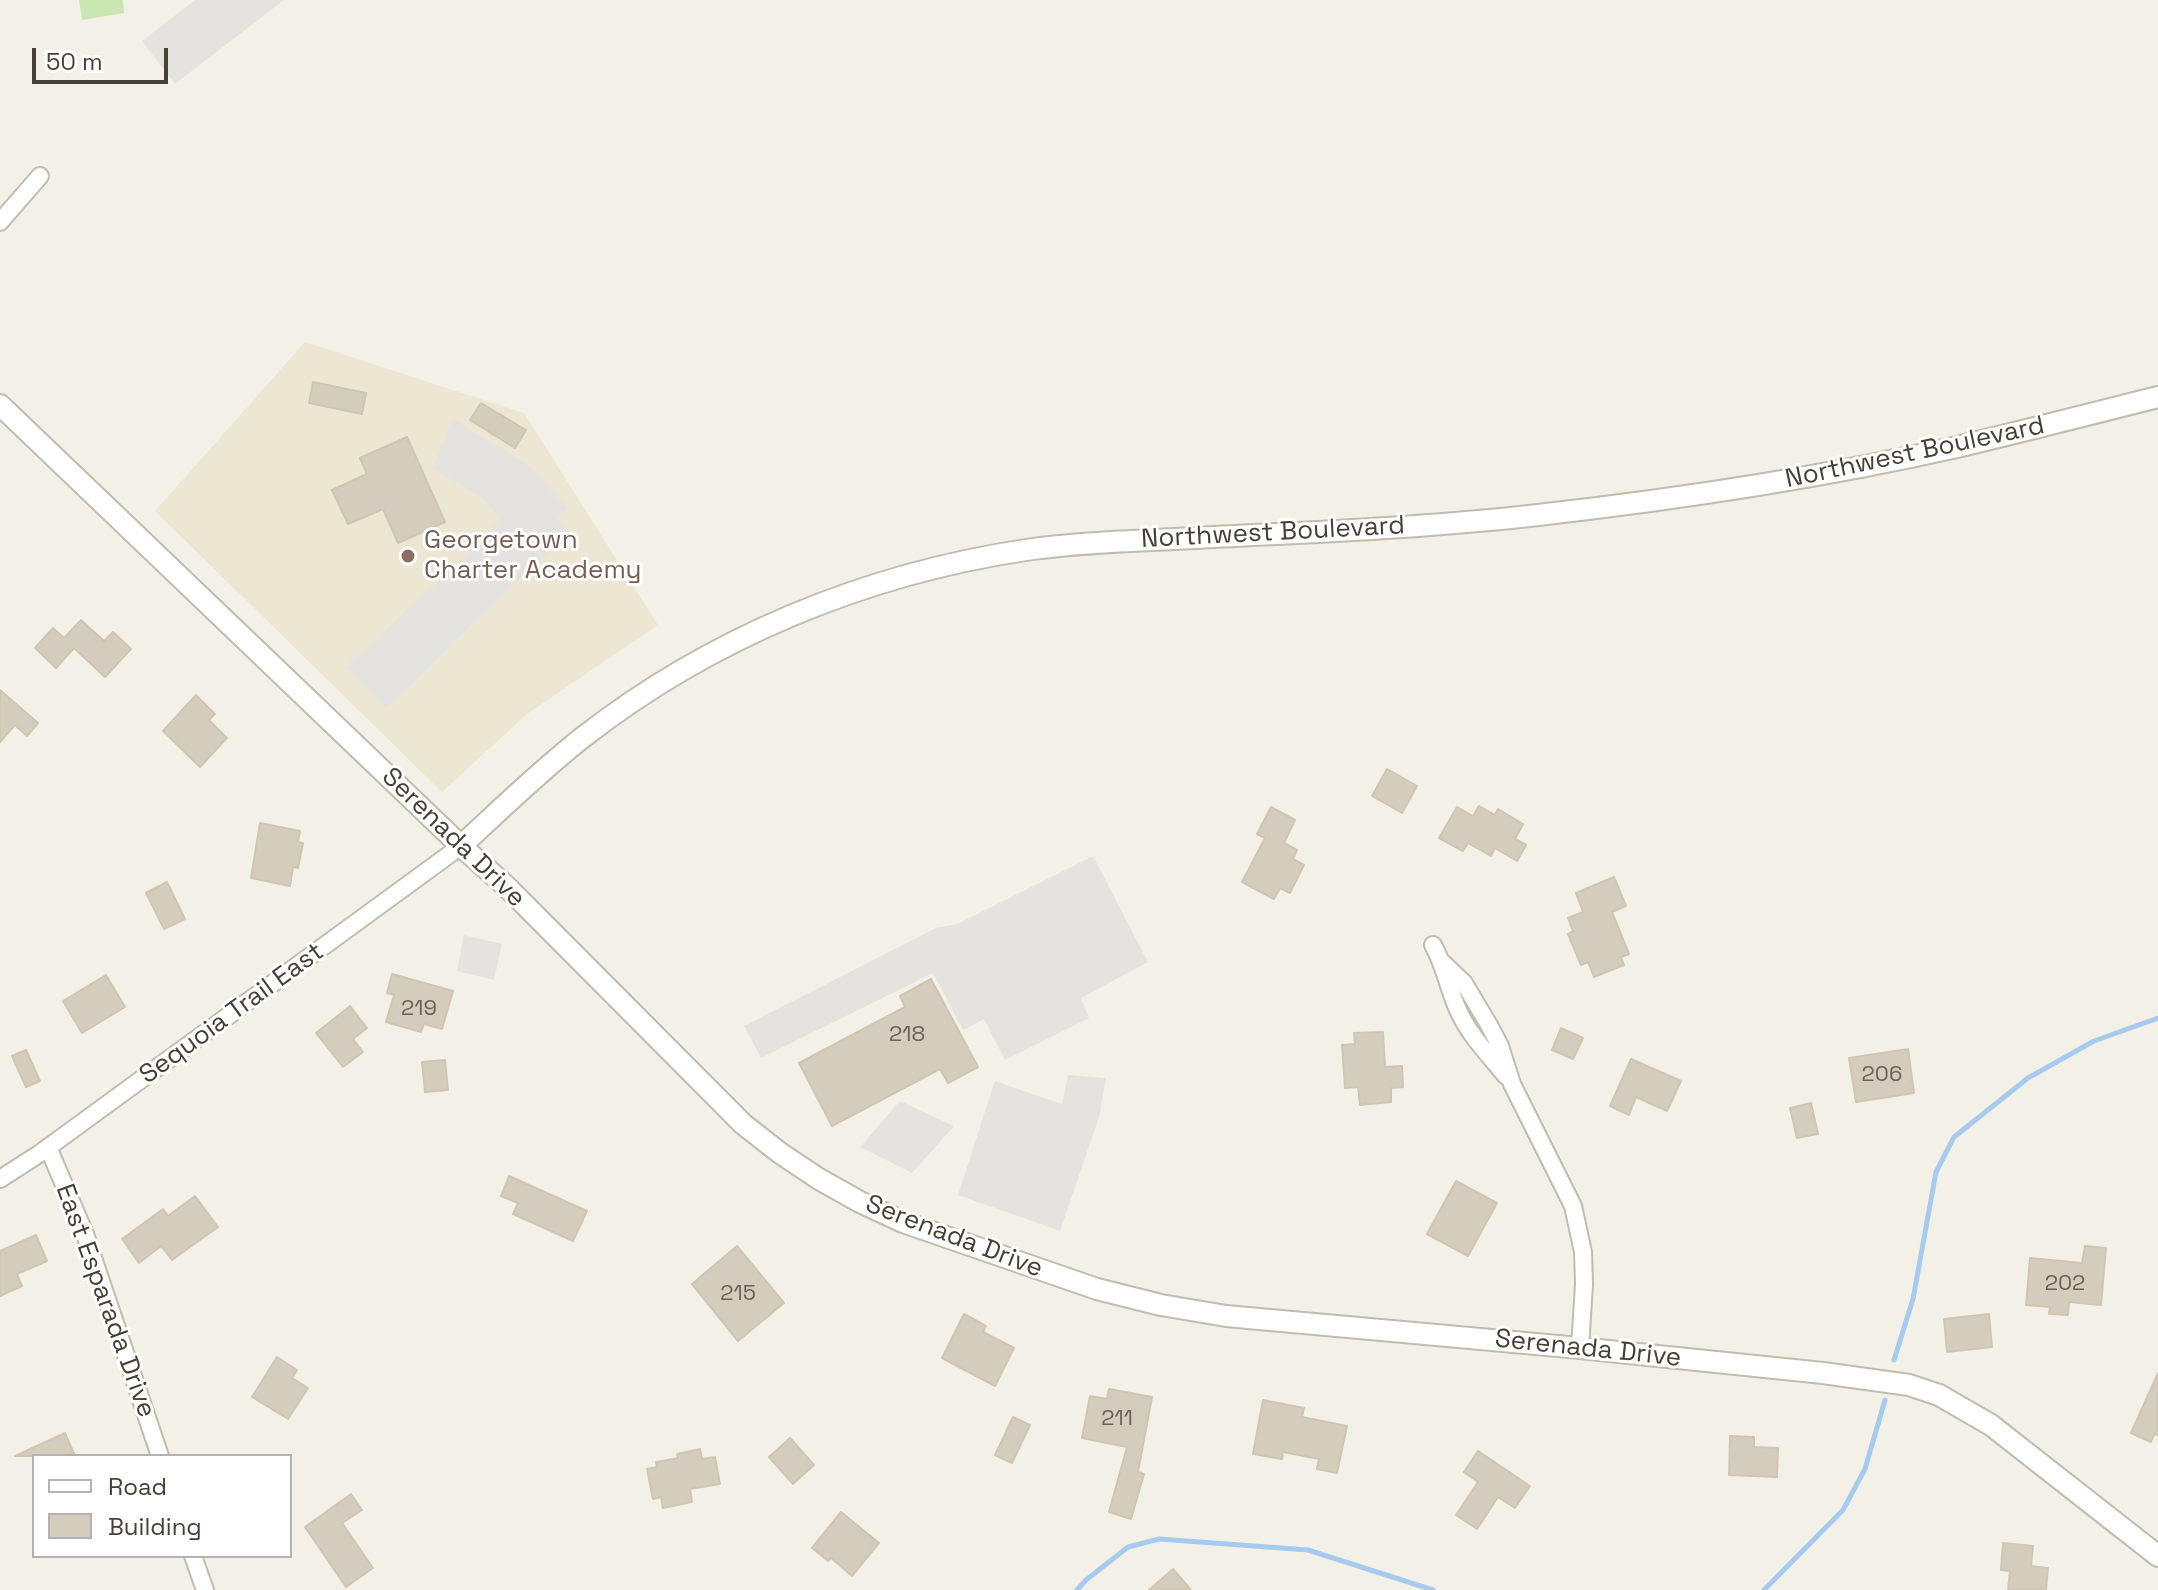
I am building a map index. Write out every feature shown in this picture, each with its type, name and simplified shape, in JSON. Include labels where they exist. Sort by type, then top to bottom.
[{"type":"street","points":[[0,222],[40,176]]},
{"type":"street","name":"Northwest Boulevard","points":[[461,846],[550,764],[641,695],[755,632],[891,579],[1029,550],[1496,519],[1723,491],[1954,447],[2158,397]]},
{"type":"street","name":"Serenada Drive","points":[[0,405],[507,887],[743,1124],[780,1153],[860,1202],[1097,1289],[1161,1305],[1226,1316],[1580,1348],[1909,1385],[1939,1395],[1966,1409],[2010,1439],[2158,1556]]},
{"type":"street","name":"Sequoia Trail East","points":[[0,1179],[461,846]]},
{"type":"street","points":[[1433,945],[1443,963],[1450,990],[1467,1029],[1512,1084],[1567,1191],[1581,1236],[1584,1284],[1580,1348]]},
{"type":"street","name":"East Esparada Drive","points":[[48,1147],[85,1234],[159,1454]]},
{"type":"street","points":[[194,1558],[205,1590]]},
{"type":"shaded area","points":[[195,0],[284,0],[175,84],[142,41]]},
{"type":"shaded area","name":"Georgetown Charter Academy","points":[[305,342],[524,413],[658,625],[527,714],[442,792],[155,511]]},
{"type":"shaded area","points":[[453,419],[528,465],[567,508],[557,517],[568,532],[386,708],[346,667],[483,540],[500,519],[484,499],[432,468]]},
{"type":"shaded area","points":[[1093,856],[1148,962],[1081,998],[1089,1018],[1005,1060],[984,1019],[963,1030],[933,973],[761,1058],[744,1026],[936,928],[957,924]]},
{"type":"shaded area","points":[[464,935],[502,944],[494,980],[457,971]]},
{"type":"shaded area","points":[[1068,1075],[1106,1078],[1099,1117],[1060,1231],[958,1195],[995,1081],[1062,1104]]},
{"type":"shaded area","points":[[900,1101],[954,1126],[912,1173],[860,1147]]},
{"type":"green space","points":[[79,0],[123,0],[124,13],[82,20]]},
{"type":"building","points":[[313,382],[366,393],[362,414],[309,403]]},
{"type":"building","points":[[481,403],[526,430],[515,448],[470,420]]},
{"type":"building","points":[[407,437],[445,522],[398,543],[383,509],[348,524],[332,490],[367,474],[360,458]]},
{"type":"building","points":[[81,620],[104,641],[113,632],[131,649],[105,677],[74,648],[56,668],[35,648],[53,628],[64,638]]},
{"type":"building","points":[[0,690],[38,723],[27,736],[15,725],[0,742]]},
{"type":"building","points":[[196,695],[215,714],[209,720],[227,738],[200,767],[163,731]]},
{"type":"building","points":[[1387,769],[1417,786],[1402,813],[1372,796]]},
{"type":"building","points":[[1479,806],[1495,815],[1498,809],[1523,824],[1515,839],[1526,845],[1517,861],[1495,848],[1491,856],[1468,843],[1463,851],[1439,838],[1457,807],[1473,816]]},
{"type":"building","points":[[1271,807],[1295,820],[1284,843],[1297,850],[1293,859],[1304,865],[1290,893],[1280,888],[1274,899],[1242,882],[1265,838],[1257,834]]},
{"type":"building","points":[[260,823],[300,831],[298,842],[303,843],[298,868],[293,867],[290,886],[251,878]]},
{"type":"building","points":[[1614,877],[1626,906],[1612,912],[1629,954],[1621,957],[1624,965],[1594,977],[1588,962],[1581,965],[1568,934],[1573,931],[1568,918],[1583,912],[1576,893]]},
{"type":"building","points":[[167,882],[185,919],[164,929],[146,893]]},
{"type":"building","points":[[392,974],[453,991],[442,1029],[424,1024],[421,1032],[386,1022],[394,995],[387,993]]},
{"type":"building","points":[[106,975],[125,1007],[82,1033],[63,1001]]},
{"type":"building","points":[[931,979],[978,1067],[948,1083],[940,1069],[832,1126],[799,1063],[905,1007],[900,996]]},
{"type":"building","points":[[350,1006],[367,1028],[353,1039],[363,1052],[343,1067],[316,1033]]},
{"type":"building","points":[[1561,1028],[1583,1038],[1573,1059],[1552,1050]]},
{"type":"building","points":[[1383,1032],[1385,1067],[1402,1066],[1403,1087],[1391,1088],[1391,1102],[1360,1105],[1358,1087],[1345,1088],[1342,1045],[1355,1044],[1354,1033]]},
{"type":"building","points":[[1908,1049],[1914,1093],[1856,1102],[1849,1058]]},
{"type":"building","points":[[26,1050],[40,1081],[26,1087],[12,1056]]},
{"type":"building","points":[[1631,1059],[1681,1081],[1667,1111],[1636,1097],[1629,1115],[1610,1106]]},
{"type":"building","points":[[445,1060],[448,1090],[425,1092],[422,1062]]},
{"type":"building","points":[[1811,1103],[1818,1134],[1797,1138],[1790,1108]]},
{"type":"building","points":[[509,1176],[587,1211],[573,1241],[513,1214],[518,1203],[501,1196]]},
{"type":"building","points":[[1456,1181],[1497,1203],[1468,1256],[1427,1234]]},
{"type":"building","points":[[195,1196],[218,1227],[172,1260],[161,1246],[139,1263],[122,1239],[163,1209],[168,1216]]},
{"type":"building","points":[[36,1235],[47,1261],[17,1274],[22,1286],[0,1296],[0,1251]]},
{"type":"building","points":[[737,1246],[784,1303],[738,1341],[692,1284]]},
{"type":"building","points":[[2085,1246],[2106,1248],[2101,1305],[2069,1302],[2068,1315],[2049,1314],[2050,1307],[2026,1305],[2030,1258],[2082,1263]]},
{"type":"building","points":[[964,1314],[986,1326],[983,1332],[1014,1348],[995,1386],[942,1358]]},
{"type":"building","points":[[1989,1314],[1992,1347],[1947,1352],[1944,1319]]},
{"type":"building","points":[[277,1357],[297,1370],[292,1378],[308,1388],[288,1419],[252,1397]]},
{"type":"building","points":[[2158,1373],[2158,1435],[2154,1434],[2151,1442],[2131,1433]]},
{"type":"building","points":[[1109,1389],[1152,1397],[1138,1472],[1144,1474],[1131,1519],[1109,1512],[1127,1447],[1082,1438],[1090,1396],[1107,1399]]},
{"type":"building","points":[[1263,1400],[1304,1408],[1302,1417],[1347,1426],[1337,1473],[1317,1469],[1319,1459],[1283,1452],[1282,1459],[1253,1454]]},
{"type":"building","points":[[1013,1417],[1030,1425],[1012,1463],[995,1455]]},
{"type":"building","points":[[65,1433],[74,1454],[32,1454],[15,1456]]},
{"type":"building","points":[[1730,1436],[1754,1437],[1754,1447],[1778,1448],[1777,1477],[1729,1475]]},
{"type":"building","points":[[790,1438],[814,1465],[793,1484],[769,1457]]},
{"type":"building","points":[[700,1449],[702,1459],[715,1457],[720,1484],[690,1489],[692,1502],[663,1508],[661,1497],[653,1499],[647,1469],[657,1467],[656,1462],[678,1458],[677,1454]]},
{"type":"building","points":[[1478,1451],[1530,1486],[1515,1508],[1498,1497],[1477,1529],[1456,1515],[1478,1482],[1464,1472]]},
{"type":"building","points":[[351,1494],[362,1510],[342,1523],[373,1568],[346,1587],[305,1527]]},
{"type":"building","points":[[841,1512],[879,1543],[852,1576],[831,1558],[828,1561],[812,1548]]},
{"type":"building","points":[[2003,1543],[2033,1546],[2031,1566],[2048,1568],[2046,1590],[2008,1590],[2010,1571],[2001,1570]]},
{"type":"building","points":[[1173,1569],[1191,1590],[1149,1590]]},
{"type":"waterway","points":[[1894,1360],[1913,1299],[1936,1172],[1954,1137],[2028,1078],[2094,1041],[2158,1018]]},
{"type":"waterway","points":[[1764,1590],[1843,1510],[1865,1469],[1885,1400]]},
{"type":"waterway","points":[[1077,1590],[1128,1547],[1159,1539],[1308,1550],[1433,1590]]},
{"type":"place","name":"Georgetown Charter Academy","points":[[408,556]]}]
